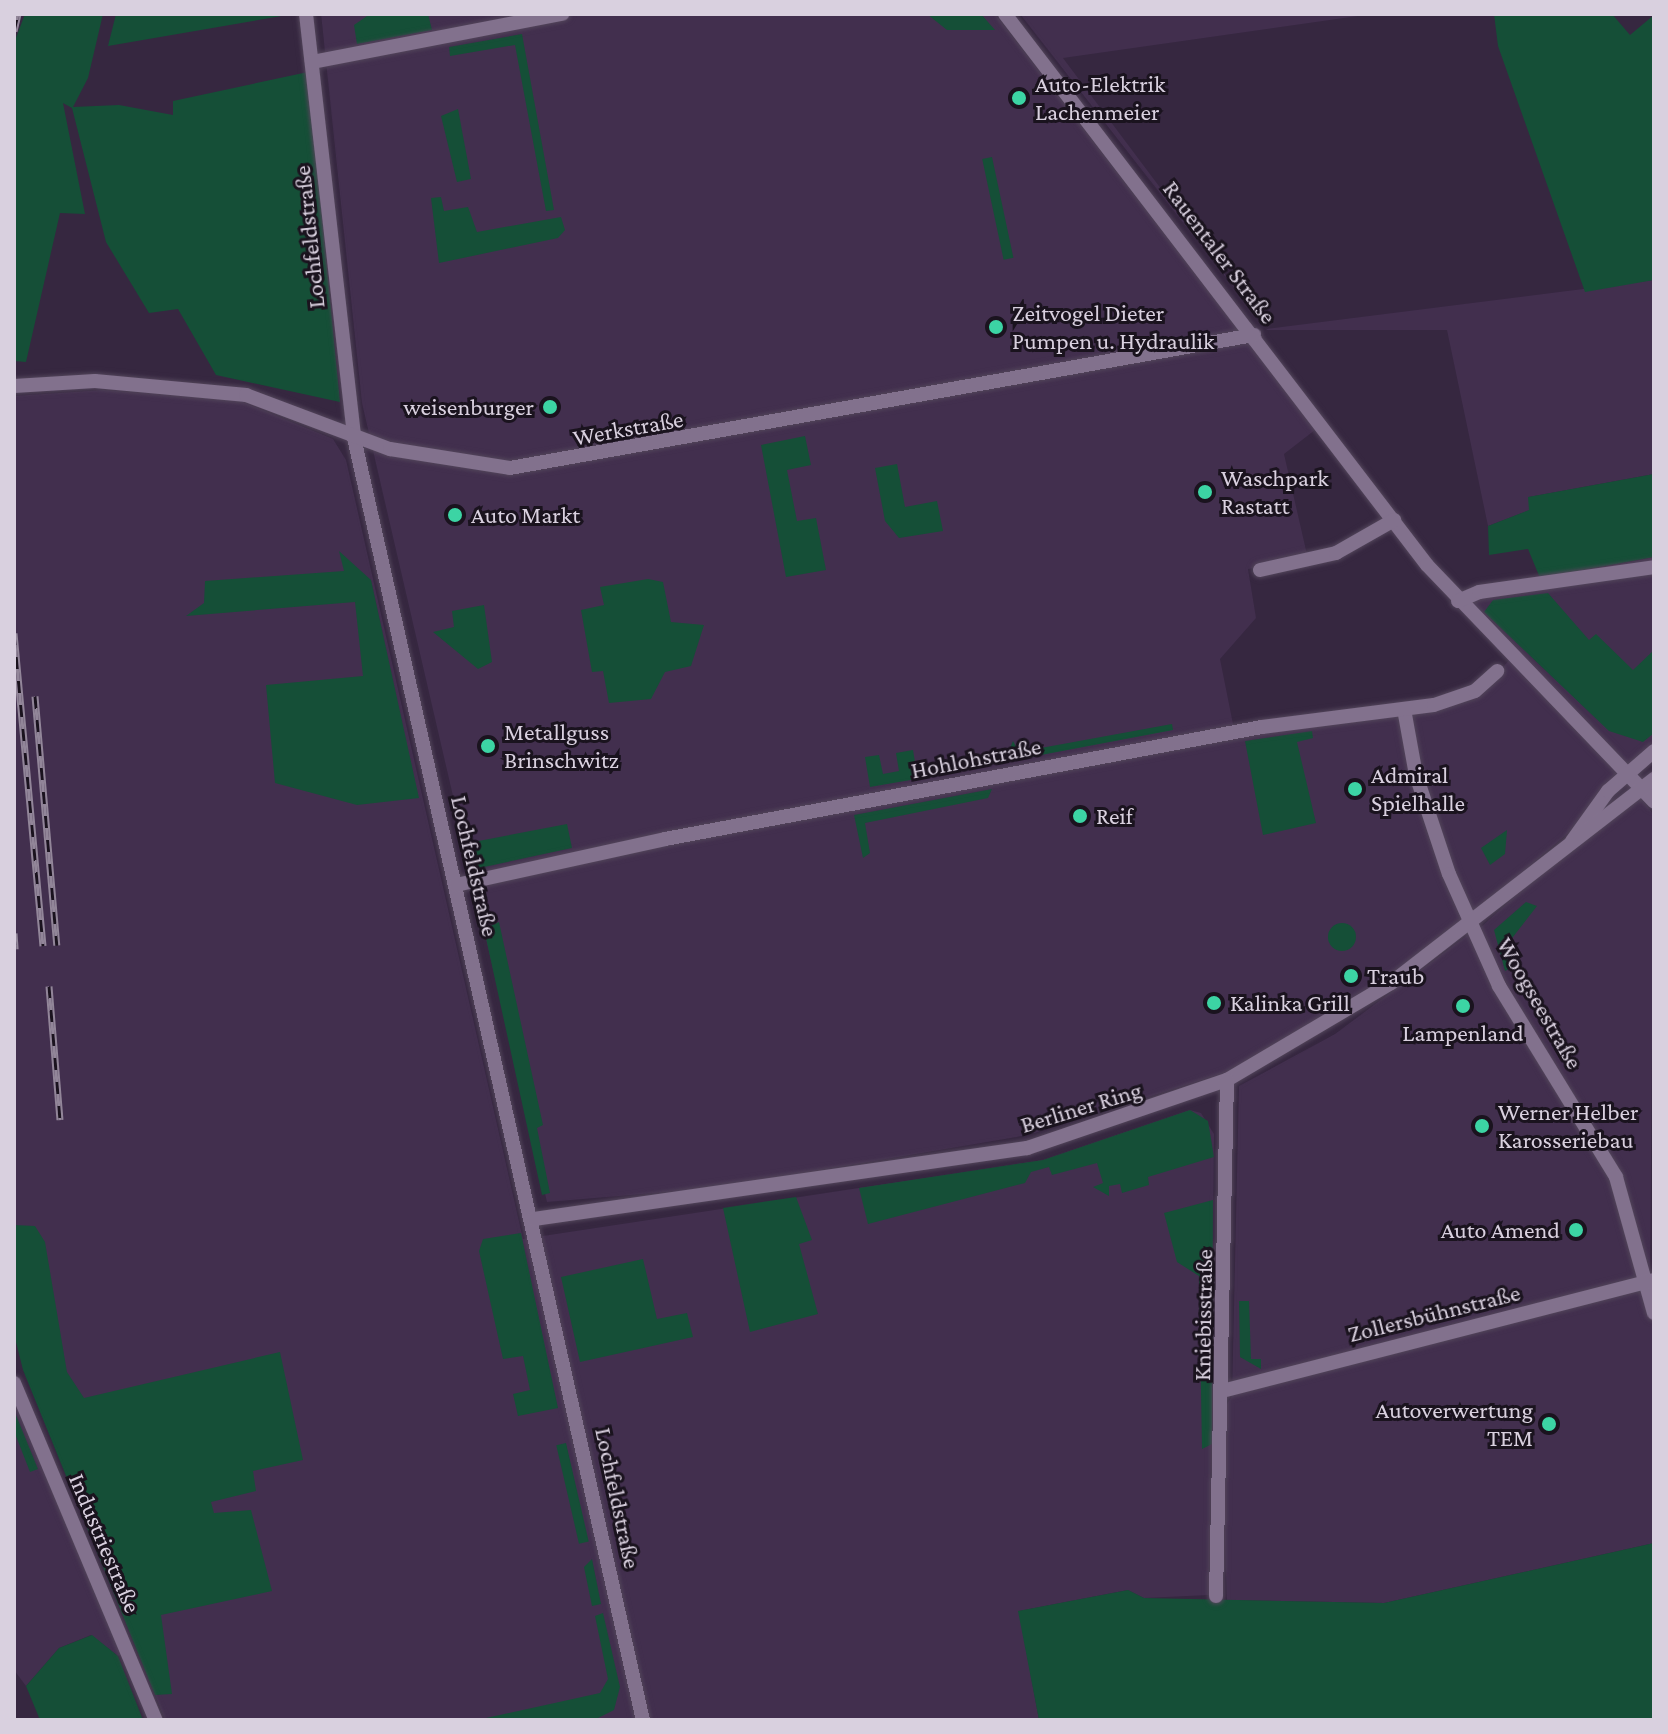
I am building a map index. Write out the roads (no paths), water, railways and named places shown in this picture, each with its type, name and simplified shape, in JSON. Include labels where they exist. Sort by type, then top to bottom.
[{"type":"street","name":"Lochfeldstraße","points":[[306,14],[354,438],[534,1219],[643,1720]]},
{"type":"street","points":[[312,62],[562,14]]},
{"type":"street","name":"Rauentaler Straße","points":[[1005,14],[1458,601],[1628,772],[1649,785],[1654,802]]},
{"type":"street","name":"Werkstraße","points":[[14,386],[95,381],[246,395],[354,438],[454,464],[532,466],[1254,335]]},
{"type":"street","points":[[1260,570],[1336,553],[1394,520]]},
{"type":"street","points":[[1458,601],[1479,592],[1654,567]]},
{"type":"street","name":"Hohlohstraße","points":[[456,885],[1176,743],[1459,699],[1497,671]]},
{"type":"street","name":"Woogseestraße","points":[[1404,709],[1427,811],[1471,925],[1525,1033],[1616,1177],[1651,1281],[1654,1313]]},
{"type":"street","name":"Berliner Ring","points":[[1567,848],[1628,772],[1654,751]]},
{"type":"street","name":"Berliner Ring","points":[[534,1219],[1027,1148],[1227,1080],[1317,1033],[1471,925],[1649,785]]},
{"type":"street","name":"Kniebisstraße","points":[[1216,1596],[1218,1411],[1226,1390],[1227,1080]]},
{"type":"street","name":"Zollersbühnstraße","points":[[1226,1390],[1651,1281]]},
{"type":"street","name":"Industriestraße","points":[[14,1383],[156,1720]]},
{"type":"railway","points":[[14,31],[18,14]]},
{"type":"railway","points":[[14,633],[43,946]]},
{"type":"railway","points":[[35,696],[57,945]]},
{"type":"railway","points":[[14,933],[15,949]]},
{"type":"railway","points":[[49,986],[60,1120]]},
{"type":"place","name":"Auto-Elektrik Lachenmeier","points":[[1019,98]]},
{"type":"place","name":"Zeitvogel Dieter Pumpen u. Hydraulik","points":[[996,327]]},
{"type":"place","name":"weisenburger","points":[[550,407]]},
{"type":"place","name":"Waschpark Rastatt","points":[[1205,492]]},
{"type":"place","name":"Auto Markt","points":[[455,515]]},
{"type":"place","name":"Metallguss Brinschwitz","points":[[488,746]]},
{"type":"place","name":"Admiral Spielhalle","points":[[1355,789]]},
{"type":"place","name":"Reif","points":[[1080,816]]},
{"type":"place","name":"Traub","points":[[1351,976]]},
{"type":"place","name":"Kalinka Grill","points":[[1214,1003]]},
{"type":"place","name":"Lampenland","points":[[1463,1006]]},
{"type":"place","name":"Werner Helber Karosseriebau","points":[[1482,1126]]},
{"type":"place","name":"Auto Amend","points":[[1576,1230]]},
{"type":"place","name":"Autoverwertung TEM","points":[[1549,1424]]}]
